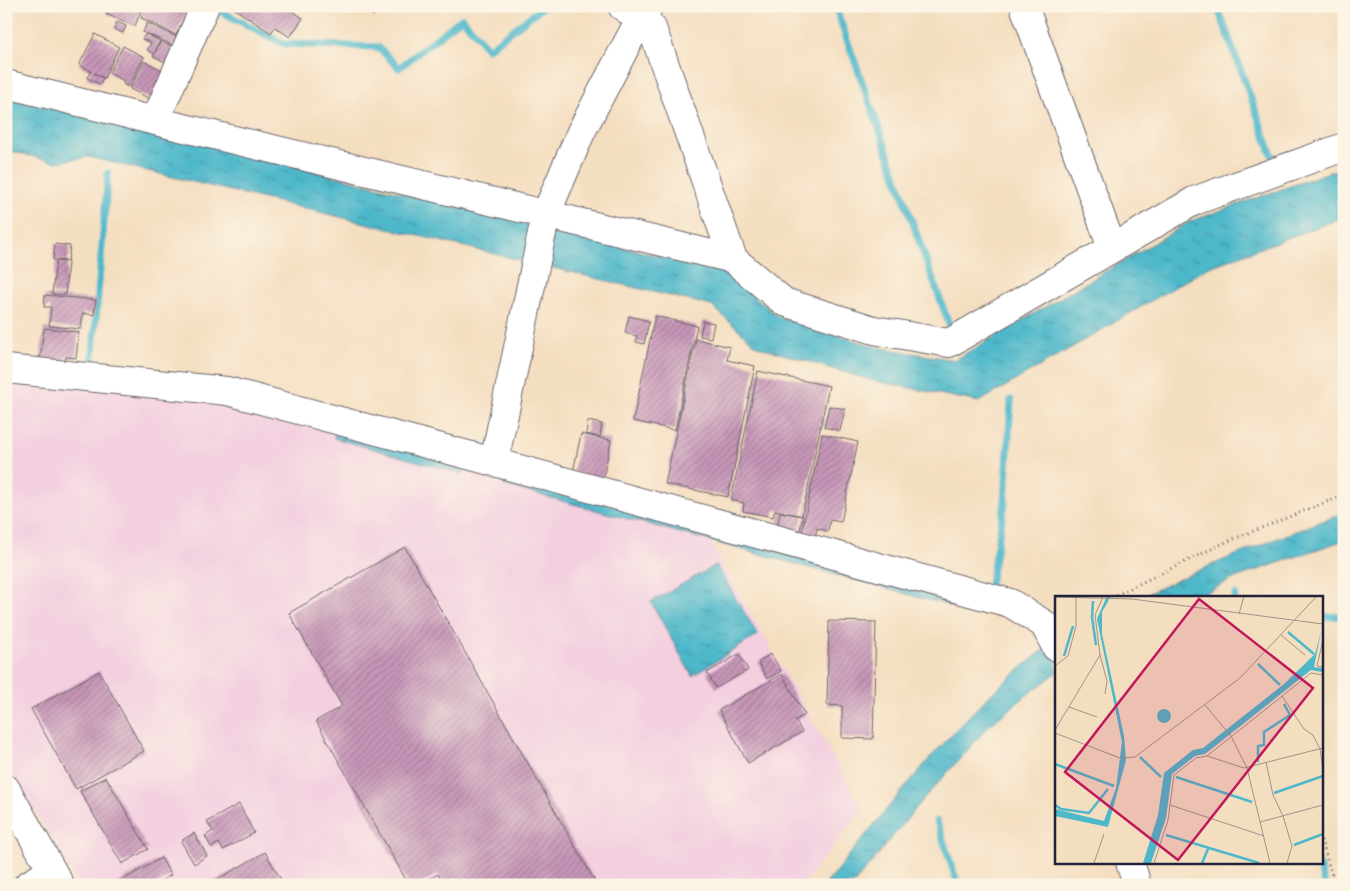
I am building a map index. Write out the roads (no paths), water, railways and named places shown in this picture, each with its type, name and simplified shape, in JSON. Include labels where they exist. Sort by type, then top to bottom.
[{"type":"street","points":[[155,121],[205,6]]},
{"type":"street","points":[[1024,6],[1112,248]]},
{"type":"street","points":[[494,462],[545,217],[581,132],[637,10],[652,28],[733,259]]},
{"type":"street","points":[[6,84],[545,217],[733,259],[784,302],[874,330],[949,343],[1194,201],[1344,148]]},
{"type":"street","points":[[6,369],[227,391],[1010,603],[1044,624],[1052,640]]},
{"type":"street","points":[[6,789],[56,878],[28,885]]},
{"type":"street","points":[[1131,864],[1137,885]]},
{"type":"water","points":[[6,97],[728,273],[777,316],[876,347],[955,360],[1191,221],[1344,167],[1344,217],[1207,268],[979,402],[866,379],[757,346],[712,306],[89,157],[55,162],[6,150]]},
{"type":"water","points":[[336,429],[465,465],[463,474],[334,438]]},
{"type":"water","points":[[504,476],[985,609],[977,615],[973,612],[503,485]]},
{"type":"water","points":[[1344,513],[1344,540],[1235,578],[1199,596],[1143,596],[1216,563]]},
{"type":"water","points":[[716,565],[758,635],[692,676],[651,602]]},
{"type":"water","points":[[1055,641],[1055,674],[990,725],[922,801],[853,885],[825,885],[897,797],[953,733],[983,702]]},
{"type":"waterway","points":[[215,16],[218,10],[284,44],[378,47],[399,68],[462,18],[488,49],[544,6]]},
{"type":"waterway","points":[[835,6],[950,327]]},
{"type":"waterway","points":[[1217,6],[1272,155]]},
{"type":"waterway","points":[[92,366],[108,173]]},
{"type":"waterway","points":[[990,584],[1005,503],[1011,400]]},
{"type":"waterway","points":[[1322,617],[1344,616]]},
{"type":"waterway","points":[[937,821],[958,885]]},
{"type":"waterway","points":[[1319,864],[1325,885]]}]
